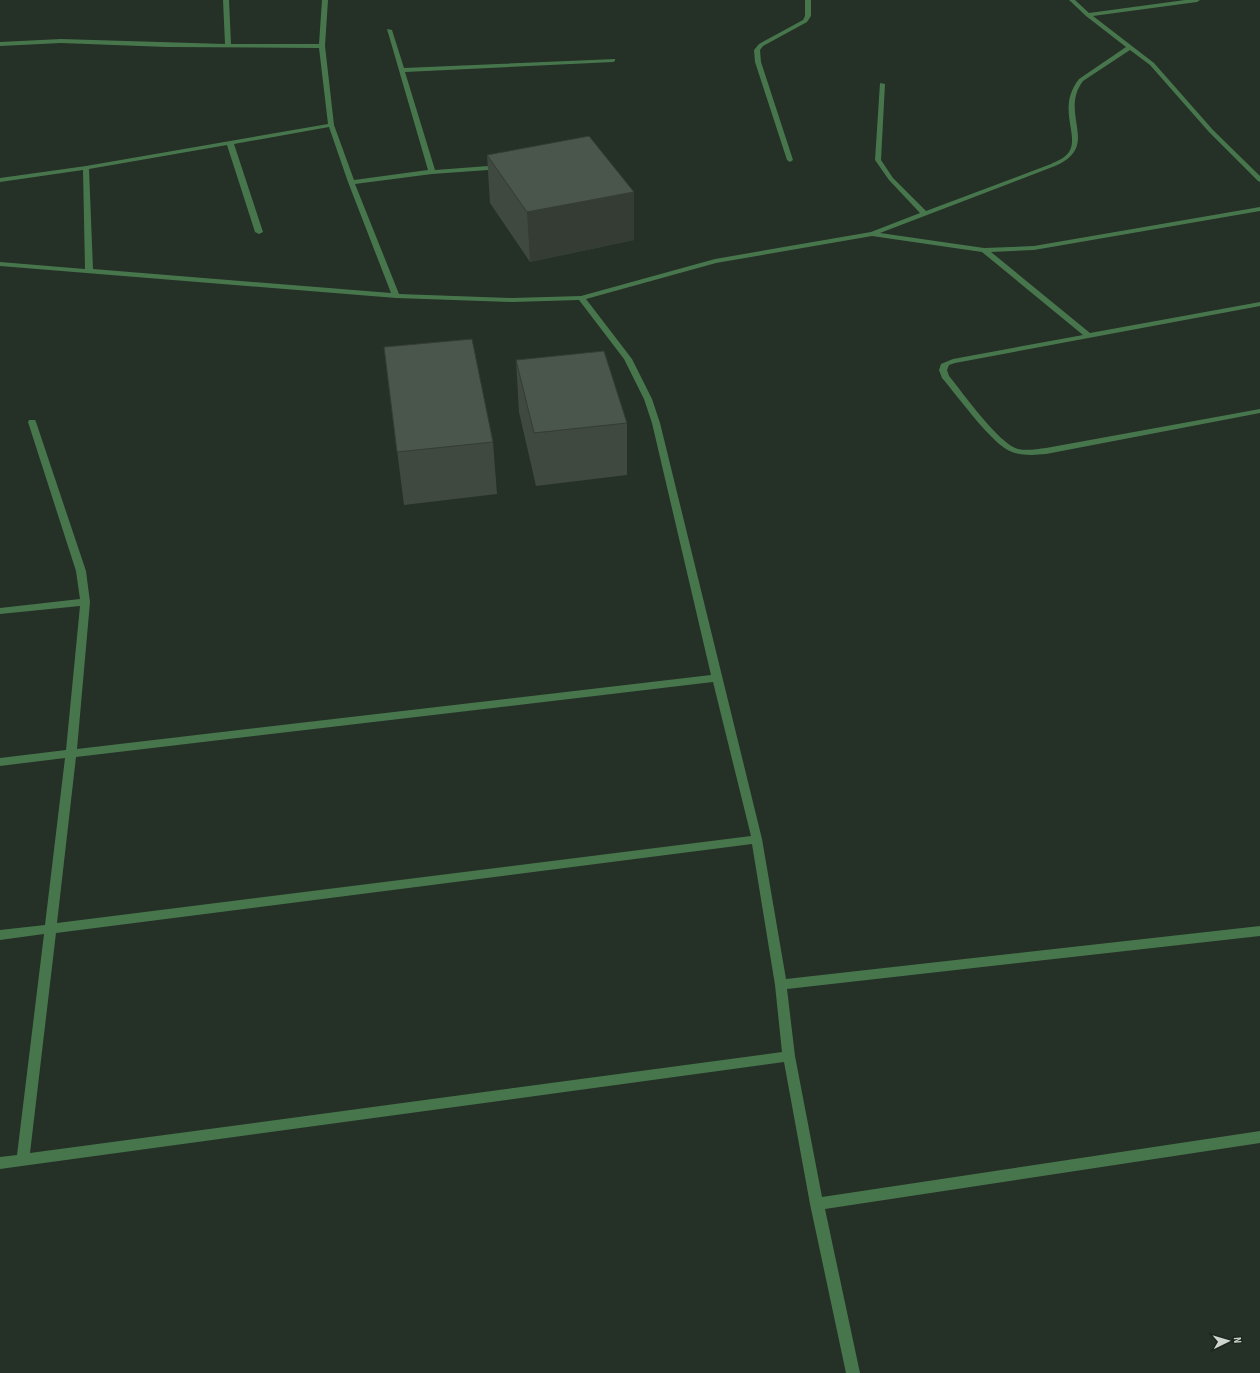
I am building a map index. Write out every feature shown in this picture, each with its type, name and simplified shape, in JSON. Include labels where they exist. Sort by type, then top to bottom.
[{"type":"street","points":[[226,0],[228,45]]},
{"type":"street","points":[[325,0],[322,46],[331,125],[351,182],[396,296]]},
{"type":"street","points":[[790,160],[758,62],[757,50],[761,45],[806,21],[808,16],[808,0]]},
{"type":"street","points":[[1072,0],[1088,15],[1152,64],[1211,131],[1260,180]]},
{"type":"street","points":[[1088,15],[1196,0]]},
{"type":"street","points":[[389,30],[432,172]]},
{"type":"street","points":[[0,44],[61,41],[322,46]]},
{"type":"street","points":[[0,264],[396,296],[512,300],[581,298],[715,261],[872,234],[1053,165],[1065,159],[1073,151],[1076,142],[1070,102],[1075,86],[1081,80],[1130,47]]},
{"type":"street","points":[[401,70],[613,60]]},
{"type":"street","points":[[882,84],[878,160],[891,180],[926,214]]},
{"type":"street","points":[[0,180],[86,168],[331,125]]},
{"type":"street","points":[[230,143],[259,232]]},
{"type":"street","points":[[351,182],[432,172],[509,166]]},
{"type":"street","points":[[86,168],[89,271]]},
{"type":"street","points":[[872,234],[984,250],[1034,248],[1260,209]]},
{"type":"street","points":[[984,250],[1090,336]]},
{"type":"street","points":[[581,298],[628,359],[648,399],[656,423],[716,678],[757,839],[781,985],[789,1056],[817,1204],[853,1373]]},
{"type":"street","points":[[1260,304],[953,361],[945,364],[943,370],[945,376],[998,440],[1015,452],[1028,453],[1046,451],[1260,411]]},
{"type":"street","points":[[23,1160],[71,754],[85,602],[81,571],[32,422]]},
{"type":"street","points":[[0,611],[85,602]]},
{"type":"street","points":[[0,762],[716,678]]},
{"type":"street","points":[[0,935],[757,839]]},
{"type":"street","points":[[781,985],[1260,930]]},
{"type":"street","points":[[0,1164],[789,1056]]},
{"type":"street","points":[[817,1204],[1260,1137]]},
{"type":"building","points":[[589,136],[634,192],[527,212],[487,155]]},
{"type":"building","points":[[472,339],[493,442],[397,452],[384,347]]},
{"type":"building","points":[[604,351],[627,423],[534,433],[516,360]]}]
